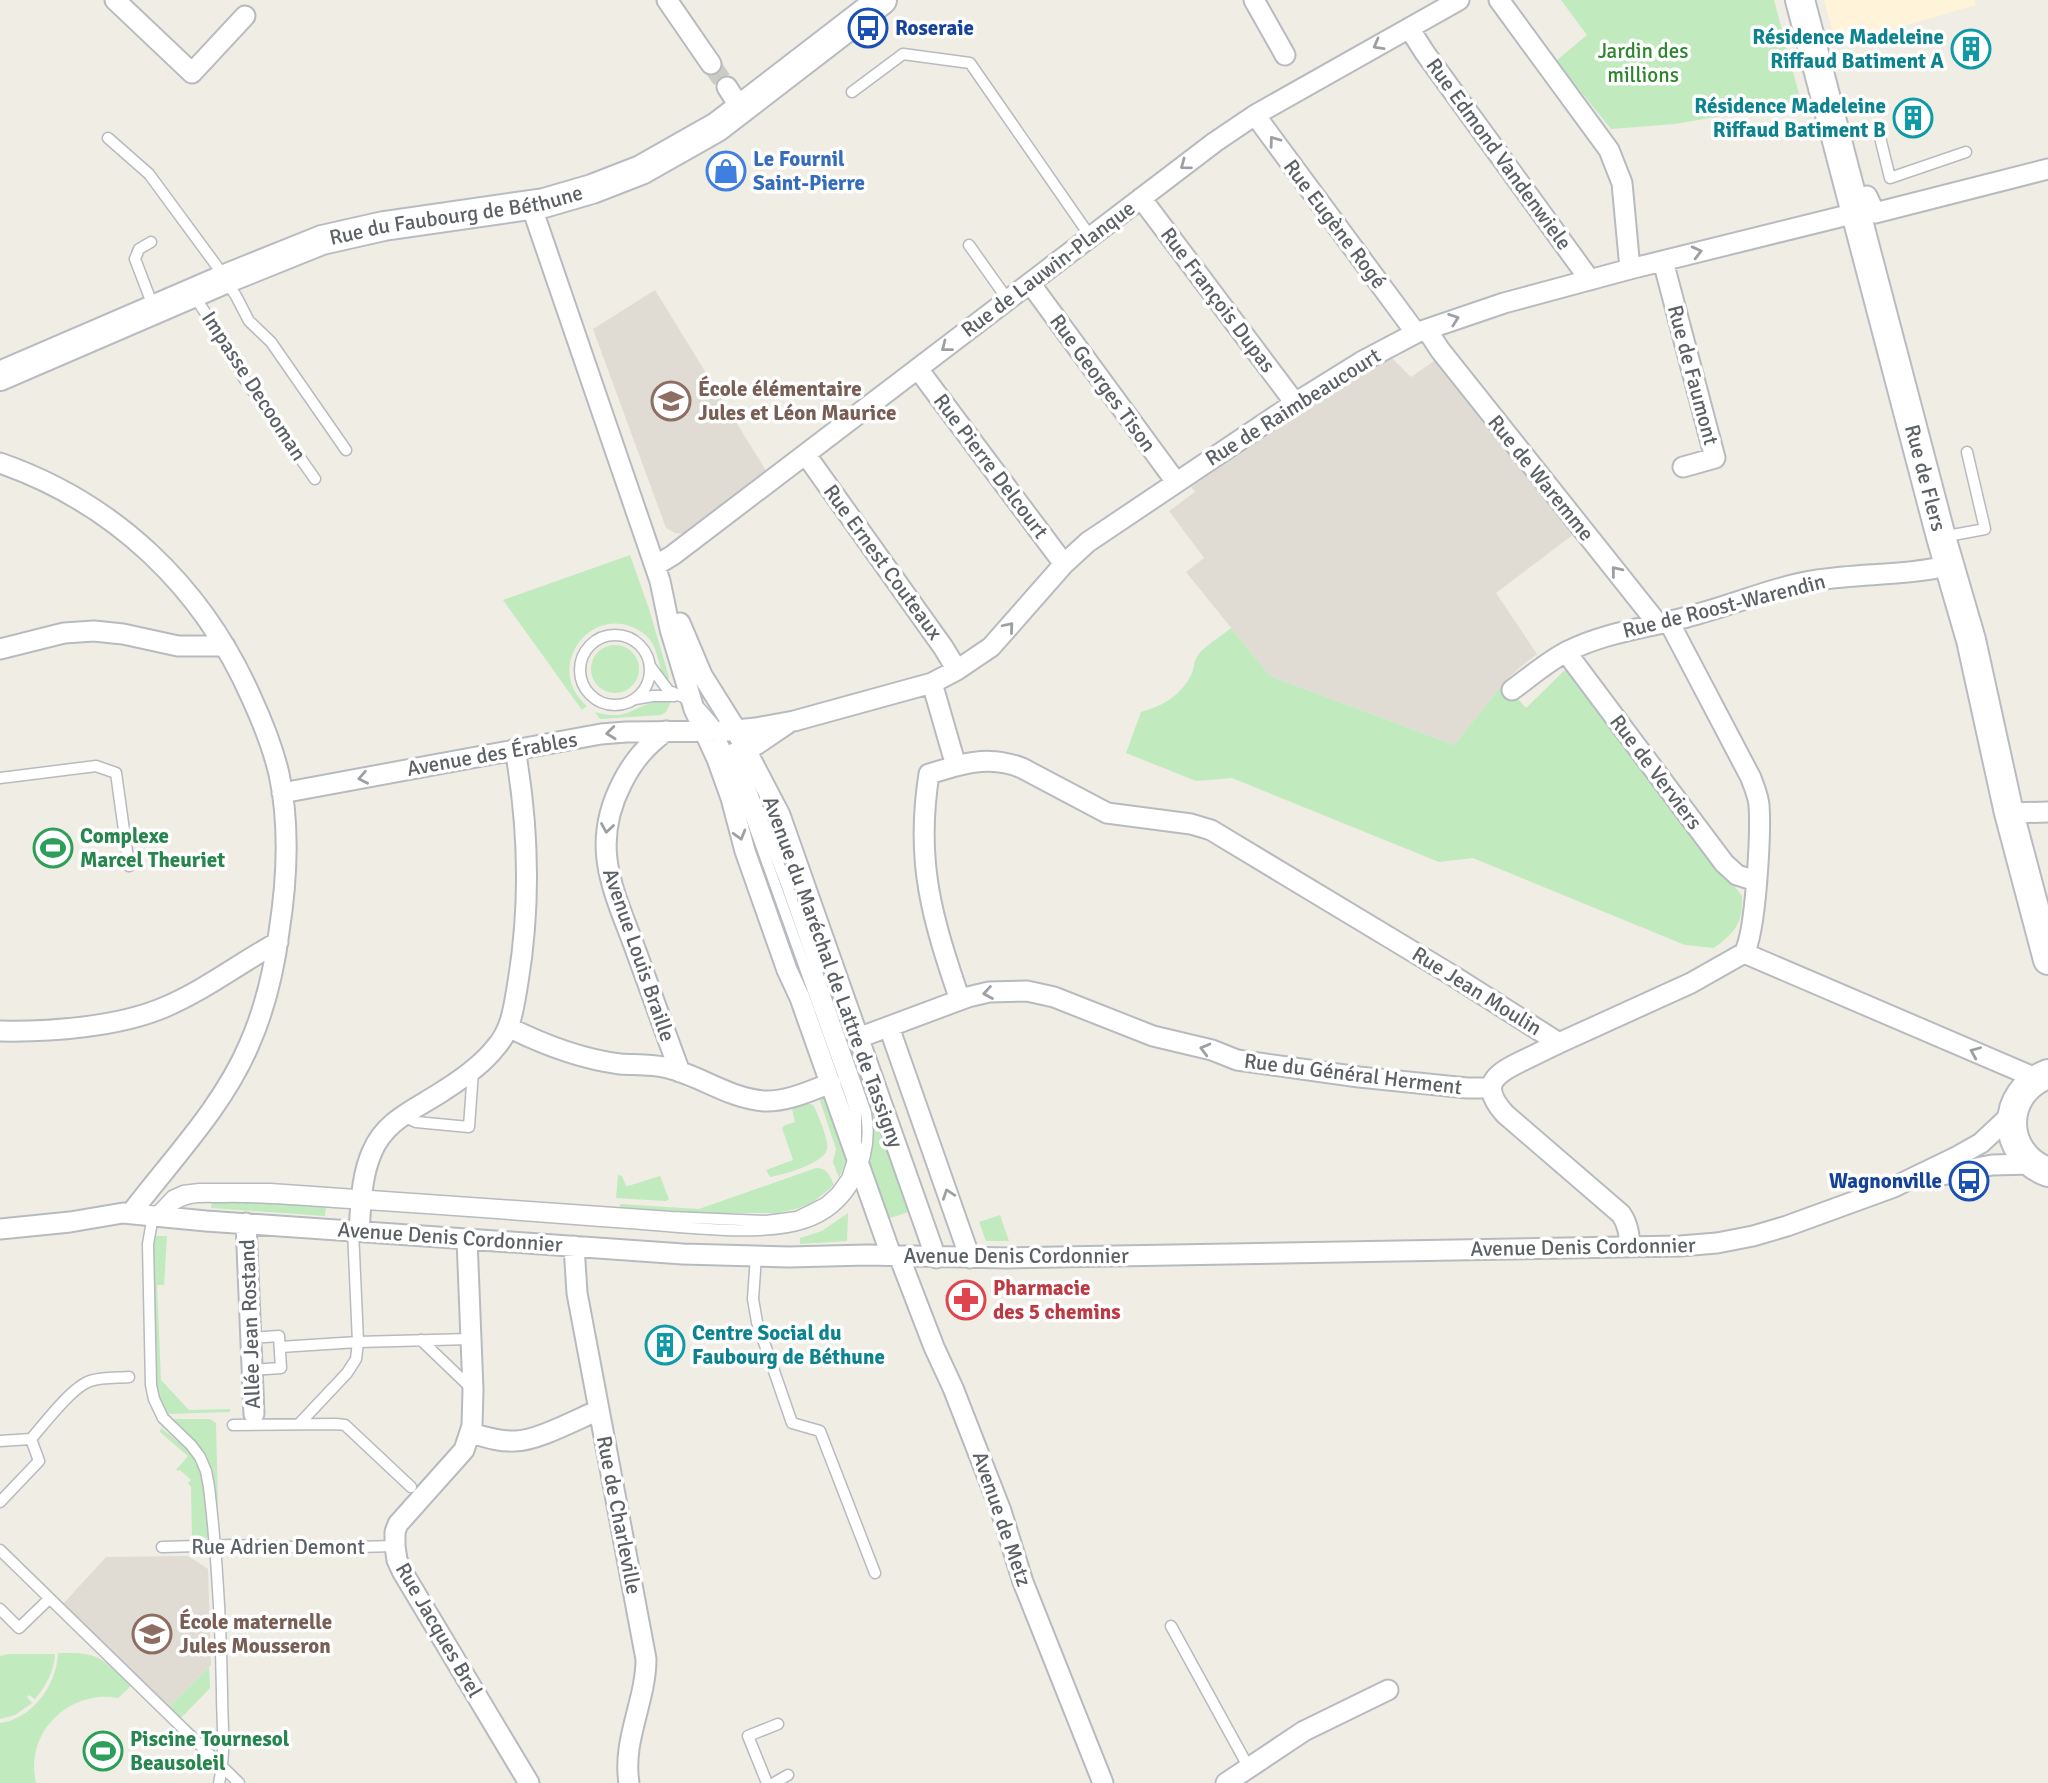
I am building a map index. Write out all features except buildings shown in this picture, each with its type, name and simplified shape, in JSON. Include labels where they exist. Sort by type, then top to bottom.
[{"type":"main road","name":"Rue du Faubourg de Béthune","points":[[0,376],[304,247],[349,233],[384,226],[531,205],[592,190],[641,170],[703,135],[734,98],[882,0]]},
{"type":"main road","name":"Rue de Flers","points":[[1800,0],[1941,537],[1971,640],[2009,813],[2048,958]]},
{"type":"main road","points":[[2042,1174],[2022,1154],[2012,1127],[2013,1113],[2021,1093],[2044,1073]]},
{"type":"street","points":[[115,0],[192,73],[245,16]]},
{"type":"street","points":[[667,0],[711,64]]},
{"type":"street","points":[[1254,0],[1284,55]]},
{"type":"street","name":"Rue de Lauwin-Planque","points":[[657,573],[673,555],[1090,236],[1255,115],[1459,0]]},
{"type":"street","points":[[1499,0],[1609,150],[1622,183],[1630,269]]},
{"type":"street","name":"Rue Edmond Vandenwiele","points":[[1409,28],[1590,280]]},
{"type":"street","name":"Rue Eugène Rogé","points":[[1255,115],[1421,332]]},
{"type":"street","points":[[1855,206],[1867,196],[1875,213],[2048,169]]},
{"type":"street","name":"Rue François Dupas","points":[[1141,198],[1295,402]]},
{"type":"street","name":"Avenue du Maréchal de Lattre de Tassigny","points":[[531,205],[657,573],[696,663],[714,695],[721,731],[732,754],[775,805],[787,834],[936,1258]]},
{"type":"street","name":"Rue de Raimbeaucourt","points":[[721,731],[794,721],[932,683],[957,670],[991,647],[1064,564],[1088,542],[1295,402],[1361,362],[1421,332],[1487,308],[1855,206]]},
{"type":"street","name":"Rue de Faumont","points":[[1663,261],[1715,458],[1683,467]]},
{"type":"street","name":"Rue Georges Tison","points":[[1030,283],[1176,482]]},
{"type":"street","name":"Rue de Waremme","points":[[1421,332],[1440,351],[1664,623],[1752,778],[1759,803],[1759,825],[1750,940],[1744,953]]},
{"type":"street","name":"Rue Pierre Delcourt","points":[[918,369],[1064,564]]},
{"type":"street","name":"Rue Ernest Couteaux","points":[[806,455],[957,670]]},
{"type":"street","points":[[0,463],[25,472],[85,504],[116,525],[146,549],[186,590],[244,679],[274,755],[282,793],[285,871],[278,942],[258,1023],[232,1080],[131,1213]]},
{"type":"street","name":"Rue de Roost-Warendin","points":[[1512,690],[1566,652],[1598,638],[1664,623],[1802,583],[1864,574],[1920,572],[1950,565]]},
{"type":"street","name":"Avenue du Maréchal de Lattre de Tassigny","points":[[657,573],[685,698],[721,731],[732,754],[730,797],[749,864],[895,1256]]},
{"type":"street","points":[[0,649],[64,633],[94,631],[123,634],[178,646],[225,646]]},
{"type":"street","name":"Rue de Verviers","points":[[1566,652],[1724,863],[1737,875],[1756,881]]},
{"type":"street","points":[[932,683],[956,766]]},
{"type":"street","name":"Rue de Raimbeaucourt","points":[[732,754],[794,721]]},
{"type":"street","name":"Avenue Louis Braille","points":[[666,731],[635,759],[625,776],[611,807],[605,844],[612,883],[680,1072]]},
{"type":"street","name":"Avenue des Érables","points":[[282,793],[612,733],[721,731]]},
{"type":"street","points":[[356,1231],[366,1173],[373,1150],[385,1131],[401,1116],[442,1092],[473,1069],[497,1047],[508,1027],[521,960],[527,896],[525,808],[515,749]]},
{"type":"street","name":"Rue Jean Moulin","points":[[960,1000],[930,905],[923,814],[929,774],[984,760],[1008,762],[1107,813],[1191,824],[1211,830],[1444,970],[1559,1043],[1691,983],[1744,953]]},
{"type":"street","points":[[2009,813],[2048,812]]},
{"type":"street","points":[[0,1031],[77,1027],[150,1013],[192,994],[278,942]]},
{"type":"street","points":[[1744,953],[2044,1073]]},
{"type":"street","name":"Rue du Général Herment","points":[[858,1038],[960,1000],[989,992],[1027,991],[1054,997],[1153,1036],[1212,1050],[1237,1060],[1359,1077],[1490,1088]]},
{"type":"street","name":"Avenue Louis Braille","points":[[508,1027],[570,1054],[618,1063],[658,1066],[680,1072],[734,1095],[766,1101],[784,1099],[831,1083]]},
{"type":"street","name":"Avenue du Maréchal de Lattre de Tassigny","points":[[889,1027],[970,1258]]},
{"type":"street","name":"Rue du Général Herment","points":[[1559,1043],[1497,1075],[1490,1088],[1495,1103],[1620,1214],[1626,1221],[1630,1246]]},
{"type":"street","name":"Avenue Denis Cordonnier","points":[[1894,1187],[1981,1143],[2013,1113]]},
{"type":"street","name":"Avenue Denis Cordonnier","points":[[0,1229],[131,1213],[154,1222],[246,1223],[683,1254],[936,1258],[1630,1246],[1699,1244],[1753,1236],[1894,1187],[1992,1165],[2042,1174]]},
{"type":"street","name":"Allée Jean Rostand","points":[[246,1223],[254,1419]]},
{"type":"street","name":"Rue Jacques Brel","points":[[467,1239],[473,1390],[471,1433],[464,1450],[403,1517],[395,1532],[395,1546],[402,1571],[529,1783]]},
{"type":"street","name":"Rue de Charleville","points":[[574,1246],[577,1293],[646,1659],[645,1682],[628,1751],[629,1783]]},
{"type":"street","name":"Avenue de Metz","points":[[895,1256],[953,1388],[997,1499],[1023,1582],[1103,1783]]},
{"type":"street","points":[[471,1433],[503,1441],[519,1441],[599,1410]]},
{"type":"street","points":[[1226,1783],[1304,1731],[1388,1690]]},
{"type":"lane","points":[[852,92],[902,54],[970,63],[1090,236]]},
{"type":"lane","points":[[1837,137],[1878,129],[1890,178],[1966,152]]},
{"type":"lane","points":[[108,138],[149,174],[225,279],[249,321],[271,342],[346,450]]},
{"type":"lane","points":[[151,242],[139,250],[135,259],[155,310]]},
{"type":"lane","points":[[969,245],[1007,300]]},
{"type":"lane","name":"Impasse Decooman","points":[[193,293],[237,361],[241,374],[315,479]]},
{"type":"lane","points":[[1941,537],[1985,529],[1967,452]]},
{"type":"lane","points":[[650,666],[648,682],[642,692],[624,704],[612,705],[592,696],[581,677],[580,665],[590,645],[599,638],[621,635],[641,646],[650,666],[665,687],[685,698]]},
{"type":"lane","points":[[634,699],[653,696],[685,698]]},
{"type":"lane","points":[[362,1199],[682,1218],[776,1220],[810,1212],[832,1198],[858,1160],[856,1115],[732,754]]},
{"type":"lane","points":[[219,1783],[222,1767],[216,1545],[204,1464],[191,1445],[163,1418],[152,1392],[148,1257],[154,1222],[172,1196],[191,1189],[270,1189],[707,1228],[774,1228],[799,1224],[829,1211],[847,1194],[867,1134],[866,1113],[779,864],[732,754]]},
{"type":"lane","points":[[0,778],[96,765],[116,773],[129,866]]},
{"type":"lane","points":[[401,1116],[416,1122],[469,1126],[473,1069]]},
{"type":"lane","points":[[299,1424],[347,1373],[356,1359],[356,1231]]},
{"type":"lane","points":[[756,1256],[753,1299],[757,1322],[792,1423],[820,1431],[875,1573]]},
{"type":"lane","points":[[251,1338],[279,1336],[281,1368],[252,1370]]},
{"type":"lane","points":[[280,1347],[470,1339]]},
{"type":"lane","points":[[421,1340],[473,1390]]},
{"type":"lane","points":[[0,1441],[31,1439],[83,1384],[99,1379],[129,1377]]},
{"type":"lane","points":[[233,1425],[254,1419],[345,1425],[411,1487]]},
{"type":"lane","points":[[0,1502],[39,1461],[31,1439]]},
{"type":"lane","name":"Rue Adrien Demont","points":[[162,1547],[395,1546]]},
{"type":"lane","points":[[0,1550],[239,1783]]},
{"type":"lane","points":[[0,1609],[19,1628],[49,1599]]},
{"type":"lane","points":[[1171,1626],[1249,1768]]},
{"type":"lane","points":[[767,1783],[748,1736],[778,1724]]},
{"type":"lane","points":[[774,1783],[788,1775]]},
{"type":"shaded area","points":[[1824,0],[1974,0],[1976,5],[1836,45]]},
{"type":"shaded area","name":"École élémentaire Jules et Léon Maurice","points":[[655,290],[768,474],[690,534],[675,533],[666,528],[593,329]]},
{"type":"shaded area","points":[[1392,358],[1411,377],[1434,361],[1446,371],[1574,534],[1496,593],[1537,654],[1504,683],[1454,745],[1270,676],[1186,572],[1204,558],[1169,511],[1195,492],[1191,487],[1210,473],[1315,402]]},
{"type":"shaded area","name":"École maternelle Jules Mousseron","points":[[188,1556],[208,1569],[211,1665],[168,1708],[63,1604],[106,1557]]},
{"type":"green space","name":"Jardin des millions","points":[[1561,0],[1774,0],[1801,102],[1675,124],[1611,129],[1556,61],[1587,35]]},
{"type":"green space","points":[[630,555],[649,609],[668,681],[661,670],[653,645],[643,633],[625,624],[607,624],[592,630],[579,642],[572,657],[569,673],[574,690],[587,706],[582,710],[503,600]]},
{"type":"green space","points":[[1231,628],[1270,676],[1454,745],[1504,683],[1526,708],[1566,669],[1742,896],[1739,921],[1714,948],[1685,945],[1473,858],[1439,862],[1232,778],[1196,781],[1126,753],[1141,712],[1164,703],[1183,688],[1199,653]]},
{"type":"green space","points":[[615,645],[632,652],[639,669],[632,686],[615,693],[598,686],[591,669],[598,652]]},
{"type":"green space","points":[[661,701],[671,702],[666,712],[661,715],[600,719],[595,712],[607,715],[624,714]]},
{"type":"green space","points":[[824,953],[915,1210],[884,1220],[868,1173],[873,1144],[872,1114],[816,956]]},
{"type":"green space","points":[[818,1095],[826,1098],[847,1159],[839,1178],[833,1162],[836,1149]]},
{"type":"green space","points":[[807,1104],[814,1106],[823,1128],[827,1145],[825,1154],[803,1168],[770,1177],[766,1170],[793,1160],[782,1128],[795,1122],[792,1109]]},
{"type":"green space","points":[[816,1168],[825,1171],[834,1185],[812,1203],[777,1213],[705,1213],[620,1208],[620,1204],[699,1209]]},
{"type":"green space","points":[[618,1175],[622,1176],[626,1186],[660,1176],[669,1199],[616,1198]]},
{"type":"green space","points":[[212,1202],[326,1207],[325,1216],[211,1208]]},
{"type":"green space","points":[[848,1213],[847,1241],[800,1244],[800,1238],[822,1231]]},
{"type":"green space","points":[[1000,1215],[1009,1241],[986,1241],[979,1222]]},
{"type":"green space","points":[[156,1236],[167,1236],[164,1285],[157,1285],[161,1380],[189,1410],[230,1409],[230,1412],[168,1414],[162,1404],[155,1381],[153,1358],[153,1250]]},
{"type":"green space","points":[[173,1419],[210,1419],[216,1423],[218,1508],[208,1461]]},
{"type":"green space","points":[[161,1428],[186,1449],[199,1468],[207,1503],[210,1538],[192,1538],[191,1487],[188,1483],[191,1480],[180,1470],[176,1470],[188,1456],[160,1432]]},
{"type":"green space","points":[[58,1653],[84,1654],[100,1659],[131,1686],[118,1698],[83,1700],[54,1718],[37,1747],[34,1765],[36,1783],[0,1783],[0,1723],[22,1715],[41,1698],[53,1677]]},
{"type":"green space","points":[[55,1654],[43,1689],[35,1699],[29,1695],[27,1697],[32,1703],[15,1715],[0,1719],[0,1656]]},
{"type":"green space","points":[[209,1667],[210,1688],[180,1719],[168,1708]]},
{"type":"tunnel","points":[[711,64],[727,87]]},
{"type":"place","name":"Roseraie","points":[[868,28]]},
{"type":"place","name":"Résidence Madeleine Riffaud Batiment A","points":[[1971,49]]},
{"type":"place","name":"Résidence Madeleine Riffaud Batiment B","points":[[1913,118]]},
{"type":"place","name":"Le Fournil Saint-Pierre","points":[[726,171]]},
{"type":"place","name":"École élémentaire Jules et Léon Maurice","points":[[671,401]]},
{"type":"place","name":"Complexe Marcel Theuriet","points":[[53,848]]},
{"type":"place","name":"Wagnonville","points":[[1969,1181]]},
{"type":"place","name":"Pharmacie des 5 chemins","points":[[966,1300]]},
{"type":"place","name":"Centre Social du Faubourg de Béthune","points":[[665,1345]]},
{"type":"place","name":"École maternelle Jules Mousseron","points":[[152,1634]]},
{"type":"place","name":"Piscine Tournesol Beausoleil","points":[[103,1751]]}]
